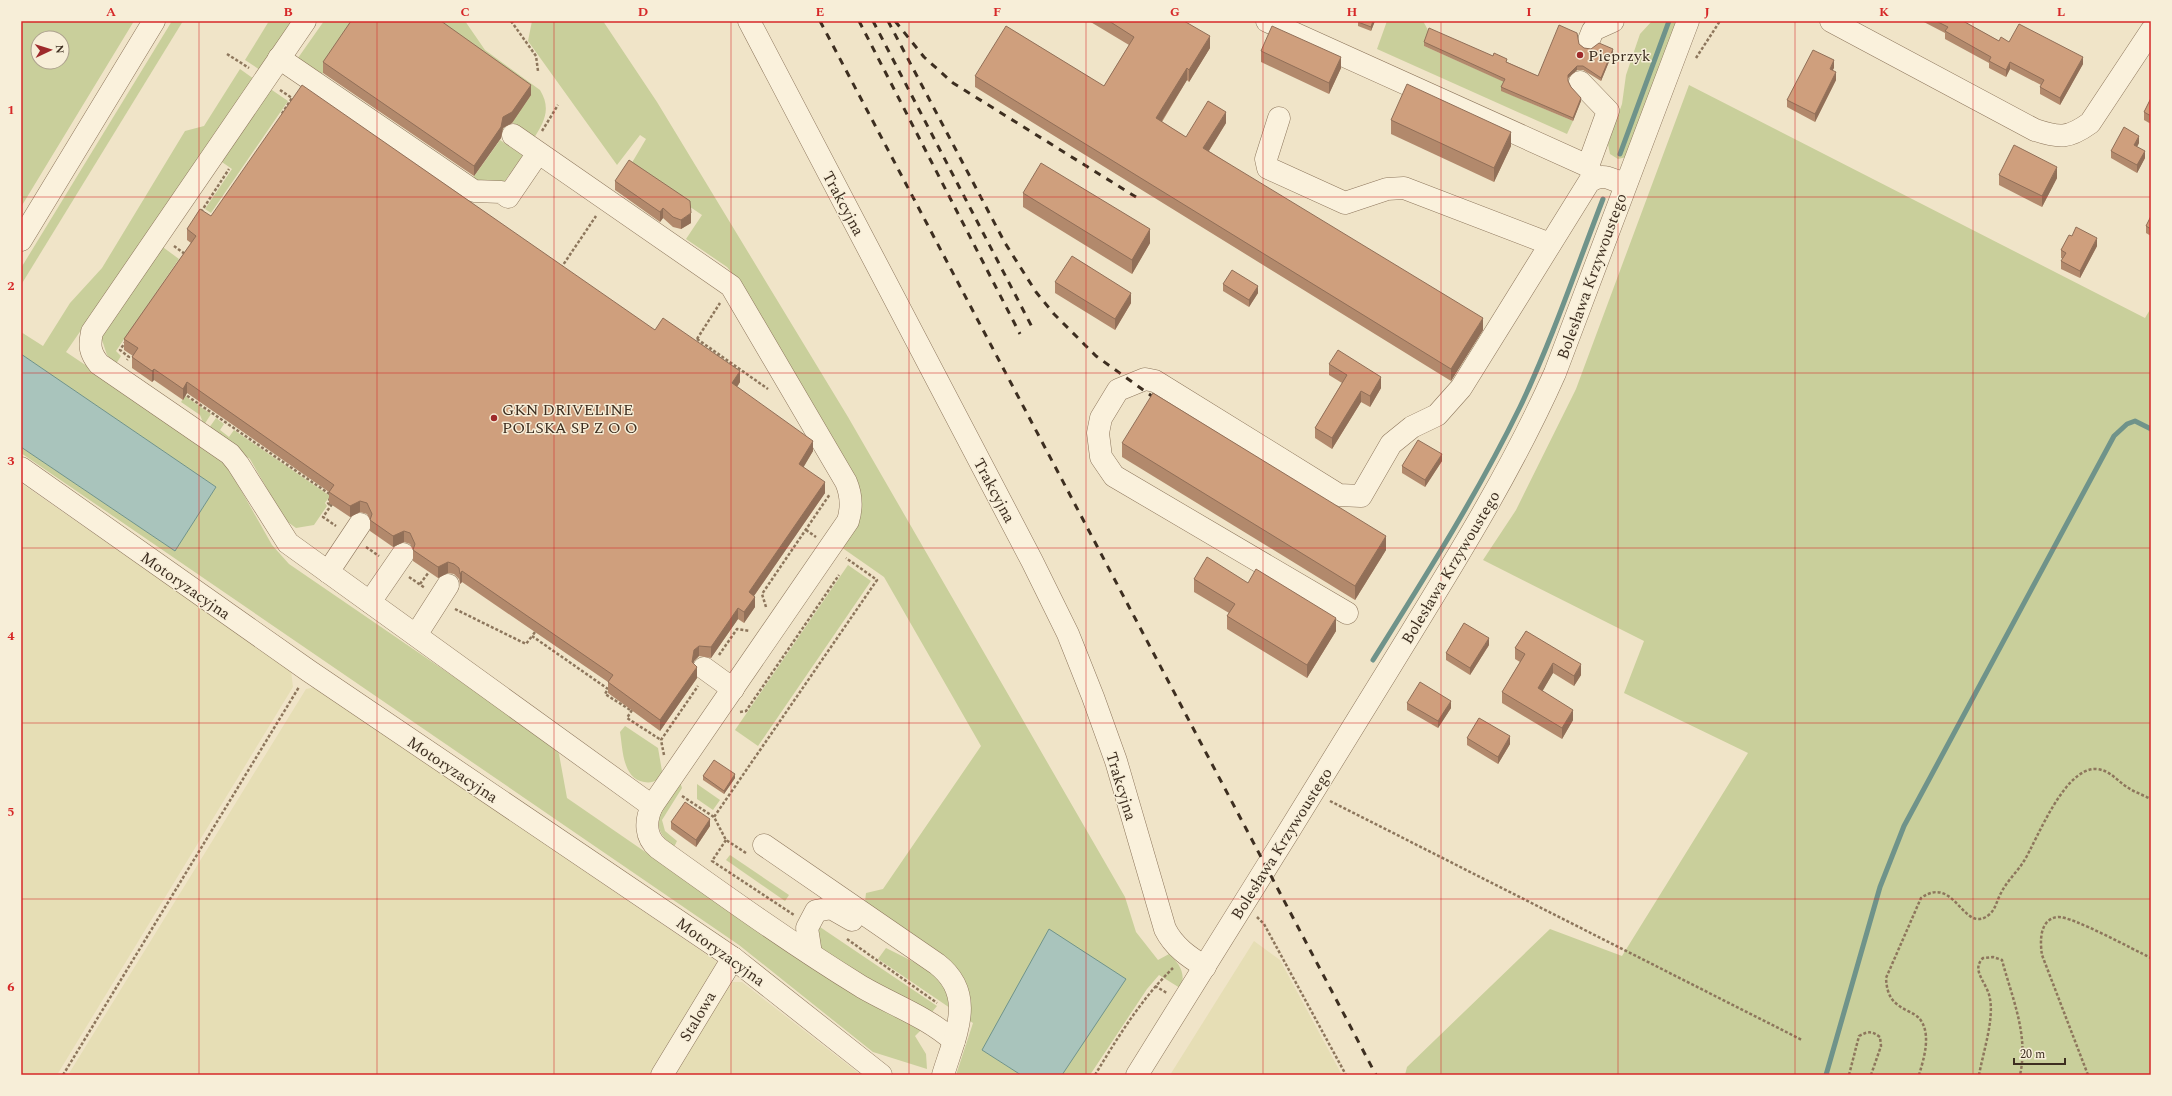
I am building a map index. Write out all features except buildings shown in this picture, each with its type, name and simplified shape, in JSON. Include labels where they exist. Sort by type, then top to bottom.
[{"type":"street","points":[[21,240],[154,21]]},
{"type":"street","points":[[305,21],[92,332],[89,343],[91,354],[99,364],[230,454],[288,542],[652,806]]},
{"type":"street","name":"Trakcyjna","points":[[749,21],[1032,561],[1068,634],[1116,762],[1164,929],[1173,943],[1186,955],[1205,967]]},
{"type":"street","points":[[1267,21],[1591,172],[1626,185]]},
{"type":"street","points":[[1589,40],[1593,30],[1613,21]]},
{"type":"street","name":"Bolesława Krzywoustego","points":[[1137,1075],[1471,535],[1507,473],[1534,422],[1570,337],[1688,21]]},
{"type":"street","points":[[1831,21],[1859,27],[2035,130],[2057,137],[2079,131],[2090,123],[2151,31]]},
{"type":"street","points":[[280,58],[474,191],[501,192],[508,197],[538,153]]},
{"type":"street","points":[[1347,613],[1114,476],[1100,457],[1098,433],[1102,418],[1118,390],[1145,379],[1155,381],[1339,495],[1361,496],[1391,444],[1412,427],[1437,416],[1460,388],[1584,189],[1591,172],[1608,111],[1580,82]]},
{"type":"street","points":[[1279,118],[1266,159],[1268,168],[1345,203],[1387,189],[1404,188],[1550,244]]},
{"type":"street","points":[[513,136],[731,286],[849,489],[852,510],[848,521],[652,806],[647,822],[648,836],[654,845],[811,954],[862,987],[927,1020],[954,1040]]},
{"type":"street","name":"Motoryzacyjna","points":[[21,468],[309,671],[733,958],[881,1075]]},
{"type":"street","points":[[322,568],[344,519]]},
{"type":"street","points":[[364,598],[393,556]]},
{"type":"street","points":[[411,631],[434,585]]},
{"type":"street","points":[[704,668],[733,688]]},
{"type":"street","points":[[758,851],[902,941],[943,969],[953,981],[961,1005],[954,1040],[943,1075]]},
{"type":"street","points":[[811,954],[807,928],[816,911],[826,908],[837,909],[875,936],[902,941]]},
{"type":"street","name":"Stalowa","points":[[662,1075],[733,958]]},
{"type":"path","points":[[512,21],[536,56],[538,71]]},
{"type":"path","points":[[1694,60],[1717,28],[1720,21]]},
{"type":"path","points":[[227,54],[248,68]]},
{"type":"path","points":[[275,86],[292,98],[280,117]]},
{"type":"path","points":[[201,212],[229,169]]},
{"type":"path","points":[[557,273],[606,201]]},
{"type":"path","points":[[195,208],[206,215]]},
{"type":"path","points":[[171,244],[186,254],[181,260]]},
{"type":"path","points":[[126,362],[129,358],[120,350],[129,338]]},
{"type":"path","points":[[697,340],[775,394]]},
{"type":"path","points":[[177,389],[332,496],[328,503],[344,519],[434,585],[454,608],[526,644],[535,632]]},
{"type":"path","points":[[762,594],[831,493]]},
{"type":"path","points":[[344,519],[323,517],[344,519]]},
{"type":"path","points":[[714,817],[877,580],[806,530]]},
{"type":"path","points":[[532,636],[608,689],[605,694],[632,711]]},
{"type":"path","points":[[63,1075],[309,671]]},
{"type":"path","points":[[634,706],[627,718],[661,740]]},
{"type":"path","points":[[1919,1075],[1926,1037],[1923,1025],[1918,1017],[1897,1005],[1890,999],[1886,990],[1886,978],[1921,898],[1930,892],[1939,891],[1948,895],[1962,911],[1971,917],[1981,919],[1989,914],[1995,907],[2000,894],[2024,861],[2046,818],[2075,777],[2085,771],[2095,769],[2107,771],[2126,787],[2151,799]]},
{"type":"path","points":[[1314,791],[1325,799],[1802,1040]]},
{"type":"path","points":[[681,796],[714,817],[726,840],[758,851]]},
{"type":"path","points":[[726,840],[712,861],[794,915],[798,911]]},
{"type":"path","points":[[1242,907],[1264,924],[1346,1075]]},
{"type":"path","points":[[2088,1075],[2042,955],[2040,942],[2042,930],[2048,921],[2058,917],[2086,926],[2151,958]]},
{"type":"path","points":[[1095,1075],[1149,993],[1186,955]]},
{"type":"path","points":[[1979,1075],[1991,1014],[1991,1000],[1988,988],[1977,972],[1978,963],[1983,958],[1993,957],[2002,960],[2020,1025],[2023,1055],[2020,1075]]},
{"type":"path","points":[[1848,1075],[1859,1036],[1866,1032],[1874,1032],[1880,1037],[1881,1046],[1871,1075]]},
{"type":"shaded area","points":[[21,483],[291,670],[293,687],[57,1075],[21,1075]]},
{"type":"shaded area","points":[[316,687],[716,961],[720,967],[654,1075],[68,1075],[306,689]]},
{"type":"shaded area","points":[[1254,941],[1280,960],[1342,1075],[1170,1075]]},
{"type":"shaded area","points":[[729,982],[742,982],[861,1075],[672,1075]]},
{"type":"green space","points":[[21,21],[134,21],[21,207]]},
{"type":"green space","points":[[172,21],[183,21],[21,285],[21,268]]},
{"type":"green space","points":[[269,21],[294,21],[260,70],[245,60]]},
{"type":"green space","points":[[324,21],[359,21],[322,74],[346,91],[298,58]]},
{"type":"green space","points":[[425,21],[465,21],[485,50],[540,90],[546,109],[544,120],[534,138],[512,122],[531,95]]},
{"type":"green space","points":[[532,21],[603,21],[657,102],[848,417],[1125,897],[1136,932],[1158,960],[1169,954],[1179,965],[1183,978],[1180,988],[1159,975],[1147,989],[1090,1075],[1062,1075],[1126,979],[982,1050],[1021,1075],[956,1075],[973,1023],[968,1020],[968,1003],[865,902],[866,893],[883,889],[981,746],[884,577],[841,547],[855,526],[741,284],[727,267],[686,239],[702,215],[630,166],[646,139],[640,135],[617,165],[528,41]]},
{"type":"green space","points":[[1387,21],[1423,21],[1429,32],[1424,46],[1505,82],[1502,91],[1573,121],[1567,134],[1377,49]]},
{"type":"green space","points":[[1652,21],[1678,21],[1627,157],[1618,159],[1610,154],[1608,144],[1622,104],[1626,75],[1640,34]]},
{"type":"green space","points":[[240,69],[254,79],[66,352],[209,448],[228,467],[272,545],[289,564],[549,742],[559,754],[567,798],[760,931],[921,1030],[915,1036],[926,1054],[927,1069],[873,1052],[739,945],[21,453],[21,447],[175,551],[216,487],[21,354],[21,332],[43,346],[70,303],[102,268],[185,131],[204,126]]},
{"type":"green space","points":[[1689,85],[2145,318],[2151,308],[2151,1075],[1405,1075],[1407,1067],[1550,929],[1622,956],[1748,753],[1624,693],[1644,641],[1483,560],[1516,510],[1576,389]]},
{"type":"green space","points":[[269,88],[288,101],[211,213],[205,209],[232,169],[219,160]]},
{"type":"green space","points":[[500,140],[523,155],[500,188],[482,186],[472,179]]},
{"type":"green space","points":[[160,245],[179,259],[116,351],[121,356],[116,364],[107,355],[101,337]]},
{"type":"green space","points":[[185,396],[211,414],[204,425],[200,415],[181,402]]},
{"type":"green space","points":[[216,418],[224,424],[220,430],[229,437],[234,430],[330,496],[325,503],[327,506],[314,525],[296,528],[285,520],[250,459],[209,428]]},
{"type":"green space","points":[[848,565],[871,581],[758,746],[735,730]]},
{"type":"green space","points":[[625,726],[658,748],[662,771],[666,773],[659,779],[653,782],[644,782],[631,775],[625,762],[620,732]]},
{"type":"green space","points":[[680,782],[682,788],[662,820],[665,831],[677,841],[674,847],[665,839],[660,831],[658,823],[663,807]]},
{"type":"green space","points":[[697,784],[720,800],[713,810],[697,799]]},
{"type":"green space","points":[[730,855],[789,895],[785,901],[726,860]]},
{"type":"green space","points":[[817,925],[937,1006],[932,1012],[868,979],[820,949]]},
{"type":"green space","points":[[886,948],[924,967],[941,978],[953,1010],[878,959]]},
{"type":"water","points":[[21,354],[216,487],[175,551],[21,447]]},
{"type":"water","points":[[1049,929],[1126,979],[1062,1075],[1021,1075],[982,1050]]},
{"type":"waterway","points":[[1620,154],[1669,21]]},
{"type":"waterway","points":[[1373,660],[1468,504],[1520,407],[1553,330],[1603,199]]},
{"type":"waterway","points":[[1826,1075],[1880,887],[1904,826],[2114,436],[2127,424],[2135,421],[2151,429]]},
{"type":"railway","points":[[820,21],[1376,1075]]},
{"type":"railway","points":[[859,21],[1020,334]]},
{"type":"railway","points":[[873,21],[1032,327]]},
{"type":"railway","points":[[888,21],[1005,243],[1036,292],[1054,314],[1096,356],[1160,402]]},
{"type":"railway","points":[[895,21],[924,57],[953,83],[1136,197]]},
{"type":"place","name":"Pieprzyk","points":[[1580,55]]},
{"type":"place","name":"GKN DRIVELINE POLSKA SP Z O O","points":[[494,418]]}]
